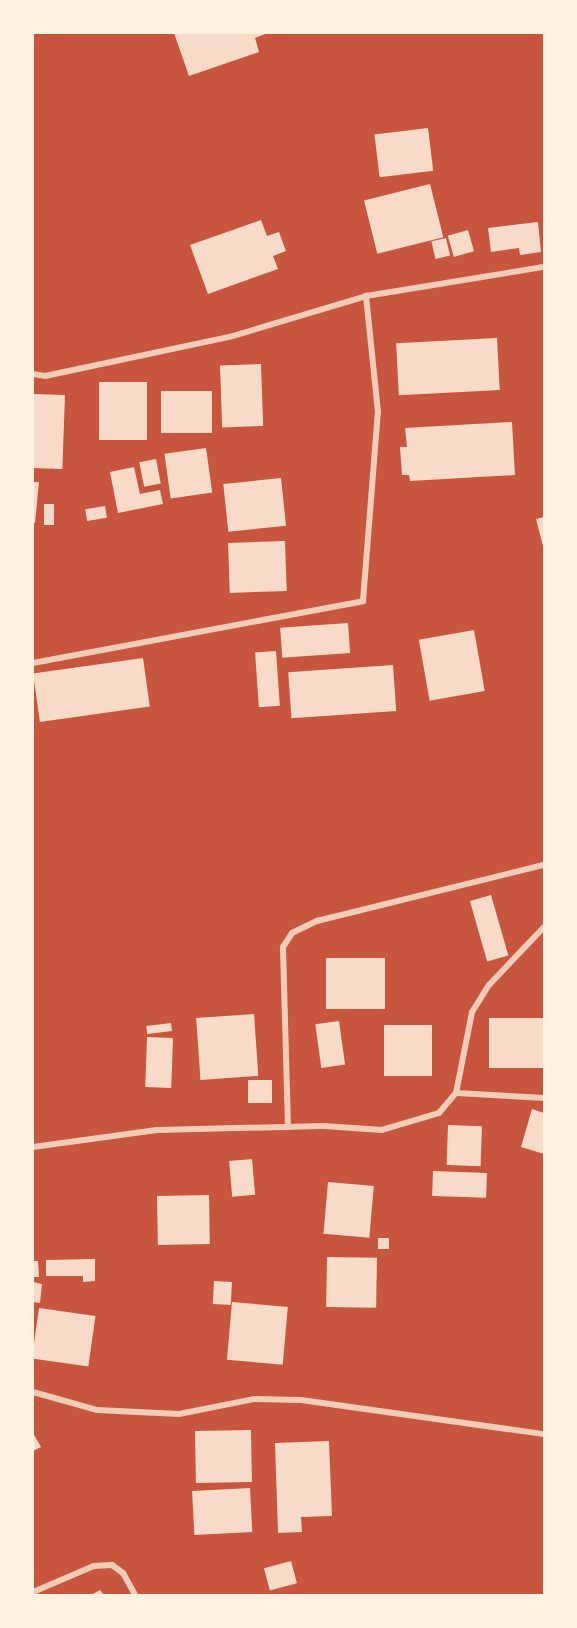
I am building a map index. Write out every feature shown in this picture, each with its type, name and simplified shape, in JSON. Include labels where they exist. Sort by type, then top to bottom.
[{"type":"street","points":[[33,374],[45,376],[233,336],[366,296],[544,267]]},
{"type":"street","points":[[33,663],[363,601],[378,412],[366,296]]},
{"type":"street","points":[[288,1127],[283,947],[292,933],[317,921],[544,865]]},
{"type":"street","points":[[33,1147],[157,1130],[288,1127],[382,1130],[439,1113],[456,1093],[472,1012],[489,985],[544,927]]},
{"type":"street","points":[[456,1093],[544,1098]]},
{"type":"street","points":[[33,1392],[97,1410],[179,1414],[254,1399],[301,1400],[544,1434]]},
{"type":"street","points":[[33,1592],[94,1566],[112,1565],[123,1573],[135,1595]]},
{"type":"building","points":[[174,33],[268,33],[255,38],[259,52],[189,76]]},
{"type":"building","points":[[428,128],[433,171],[380,177],[374,135]]},
{"type":"building","points":[[430,184],[443,237],[377,254],[364,200]]},
{"type":"building","points":[[261,220],[267,236],[279,232],[286,251],[273,256],[278,269],[208,294],[190,245]]},
{"type":"building","points":[[538,222],[541,252],[520,255],[519,248],[491,252],[488,228]]},
{"type":"building","points":[[468,230],[474,251],[454,257],[448,236]]},
{"type":"building","points":[[446,238],[450,256],[435,259],[431,241]]},
{"type":"building","points":[[497,338],[500,390],[399,395],[396,343]]},
{"type":"building","points":[[261,364],[263,426],[222,427],[220,365]]},
{"type":"building","points":[[99,382],[147,382],[147,440],[99,440]]},
{"type":"building","points":[[161,391],[212,391],[212,433],[161,433]]},
{"type":"building","points":[[33,394],[65,395],[62,469],[33,468]]},
{"type":"building","points":[[512,422],[515,475],[410,481],[409,475],[402,475],[400,447],[407,447],[405,428]]},
{"type":"building","points":[[206,448],[212,493],[171,498],[164,454]]},
{"type":"building","points":[[156,459],[161,484],[144,487],[139,462]]},
{"type":"building","points":[[134,467],[140,494],[160,490],[163,504],[118,513],[110,472]]},
{"type":"building","points":[[281,478],[286,526],[228,532],[223,484]]},
{"type":"building","points":[[33,482],[39,482],[35,523],[33,523]]},
{"type":"building","points":[[44,504],[54,504],[54,525],[44,525]]},
{"type":"building","points":[[105,506],[107,518],[87,521],[85,509]]},
{"type":"building","points":[[544,517],[544,546],[543,546],[536,519]]},
{"type":"building","points":[[285,541],[287,591],[230,593],[228,543]]},
{"type":"building","points":[[348,623],[350,653],[282,658],[280,628]]},
{"type":"building","points":[[474,630],[485,691],[430,701],[419,640]]},
{"type":"building","points":[[276,651],[280,706],[259,707],[255,652]]},
{"type":"building","points":[[143,658],[150,707],[40,722],[33,673]]},
{"type":"building","points":[[393,665],[396,711],[291,718],[288,672]]},
{"type":"building","points":[[491,895],[508,956],[487,962],[470,901]]},
{"type":"building","points":[[326,958],[385,958],[385,1009],[326,1009]]},
{"type":"building","points":[[254,1014],[258,1076],[200,1080],[196,1018]]},
{"type":"building","points":[[489,1018],[544,1018],[544,1068],[489,1068]]},
{"type":"building","points":[[339,1021],[345,1065],[321,1068],[315,1024]]},
{"type":"building","points":[[171,1023],[172,1031],[147,1034],[146,1026]]},
{"type":"building","points":[[384,1025],[432,1025],[432,1076],[384,1076]]},
{"type":"building","points":[[147,1037],[173,1038],[171,1088],[145,1087]]},
{"type":"building","points":[[248,1080],[272,1080],[272,1103],[248,1103]]},
{"type":"building","points":[[532,1109],[544,1113],[544,1154],[521,1147]]},
{"type":"building","points":[[448,1125],[482,1126],[481,1166],[447,1165]]},
{"type":"building","points":[[252,1159],[255,1195],[232,1197],[229,1161]]},
{"type":"building","points":[[433,1171],[487,1173],[486,1198],[432,1196]]},
{"type":"building","points":[[328,1182],[374,1186],[369,1238],[323,1234]]},
{"type":"building","points":[[209,1195],[210,1244],[158,1245],[157,1196]]},
{"type":"building","points":[[378,1238],[389,1238],[389,1249],[378,1249]]},
{"type":"building","points":[[327,1257],[377,1258],[376,1308],[326,1307]]},
{"type":"building","points":[[95,1259],[95,1281],[83,1282],[83,1276],[46,1276],[46,1260]]},
{"type":"building","points":[[33,1261],[38,1261],[39,1277],[33,1277]]},
{"type":"building","points":[[214,1281],[232,1282],[231,1305],[213,1304]]},
{"type":"building","points":[[33,1282],[42,1284],[40,1303],[33,1302]]},
{"type":"building","points":[[232,1302],[288,1307],[283,1365],[227,1360]]},
{"type":"building","points":[[39,1308],[95,1316],[88,1366],[33,1359]]},
{"type":"building","points":[[251,1430],[252,1482],[196,1483],[195,1431]]},
{"type":"building","points":[[33,1433],[41,1447],[33,1451]]},
{"type":"building","points":[[329,1441],[332,1516],[301,1517],[302,1532],[278,1533],[275,1443]]},
{"type":"building","points":[[250,1488],[252,1532],[194,1535],[192,1491]]},
{"type":"building","points":[[291,1561],[297,1583],[270,1590],[264,1568]]},
{"type":"building","points":[[100,1590],[104,1595],[91,1595]]}]
